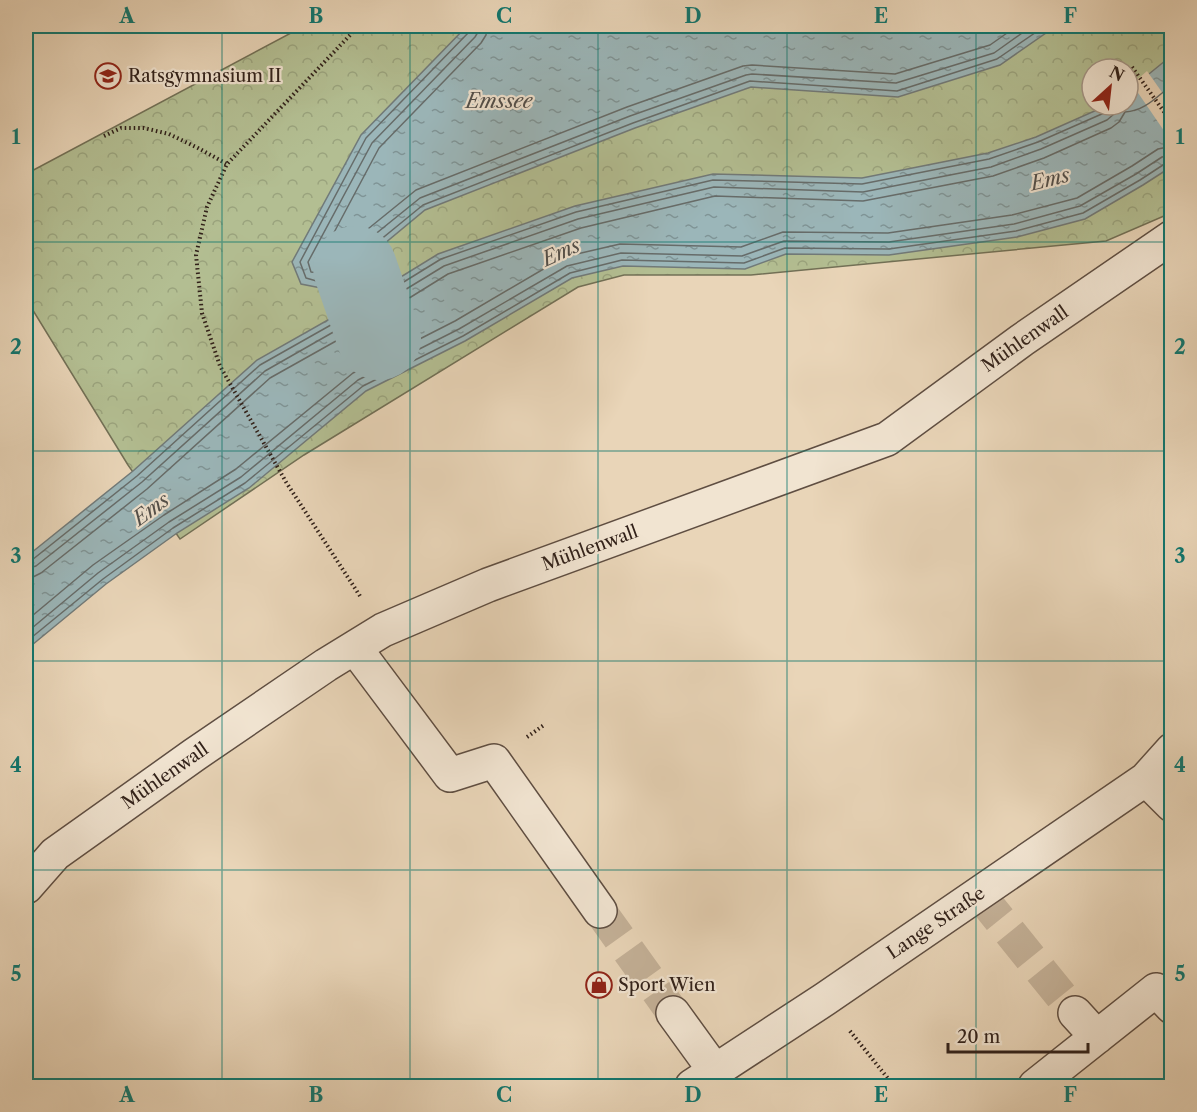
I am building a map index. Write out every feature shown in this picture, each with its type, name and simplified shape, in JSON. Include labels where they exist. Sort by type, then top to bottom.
[{"type":"street","name":"Mühlenwall","points":[[26,887],[55,854],[194,755],[326,665],[383,630],[488,585],[887,440],[1023,340],[1172,237]]},
{"type":"street","points":[[355,648],[450,775],[494,761],[600,911]]},
{"type":"street","name":"Lange Straße","points":[[703,1079],[825,999],[1146,779],[1172,750]]},
{"type":"street","points":[[1146,779],[1171,805]]},
{"type":"street","points":[[1035,1086],[1156,990],[1172,1007]]},
{"type":"street","points":[[673,1013],[703,1079]]},
{"type":"street","points":[[1075,1013],[1097,1037]]},
{"type":"path","points":[[362,26],[354,31],[227,164],[207,207],[196,255],[202,312],[220,366],[286,482],[383,630]]},
{"type":"path","points":[[1140,79],[1172,123]]},
{"type":"path","points":[[104,136],[121,128],[144,128],[169,134],[227,164]]},
{"type":"path","points":[[825,999],[894,1086]]},
{"type":"green space","points":[[304,26],[1171,26],[1171,213],[1106,241],[751,275],[624,275],[578,287],[304,455],[180,539],[128,465],[26,299],[26,174]]},
{"type":"water","name":"Emssee","points":[[467,26],[1056,26],[1000,65],[898,97],[751,87],[635,128],[425,210],[355,268],[321,288],[301,284],[292,262],[361,135]]},
{"type":"water","name":"Ems","points":[[1171,56],[1171,167],[1085,219],[1017,237],[889,255],[786,254],[745,269],[623,266],[572,278],[465,341],[366,391],[249,488],[177,533],[106,584],[26,650],[26,557],[133,471],[257,360],[365,299],[438,254],[575,206],[713,174],[862,178],[988,153],[1036,137],[1081,117],[1140,117],[1140,81]]},
{"type":"pier","points":[[1147,71],[1171,105],[1171,141],[1140,96],[1140,77]]},
{"type":"waterway","points":[[355,268],[379,338]]},
{"type":"tunnel","points":[[979,894],[1075,1013]]},
{"type":"tunnel","points":[[600,911],[673,1013]]},
{"type":"place","name":"Ratsgymnasium II","points":[[108,76]]},
{"type":"place","name":"Sport Wien","points":[[599,985]]}]
